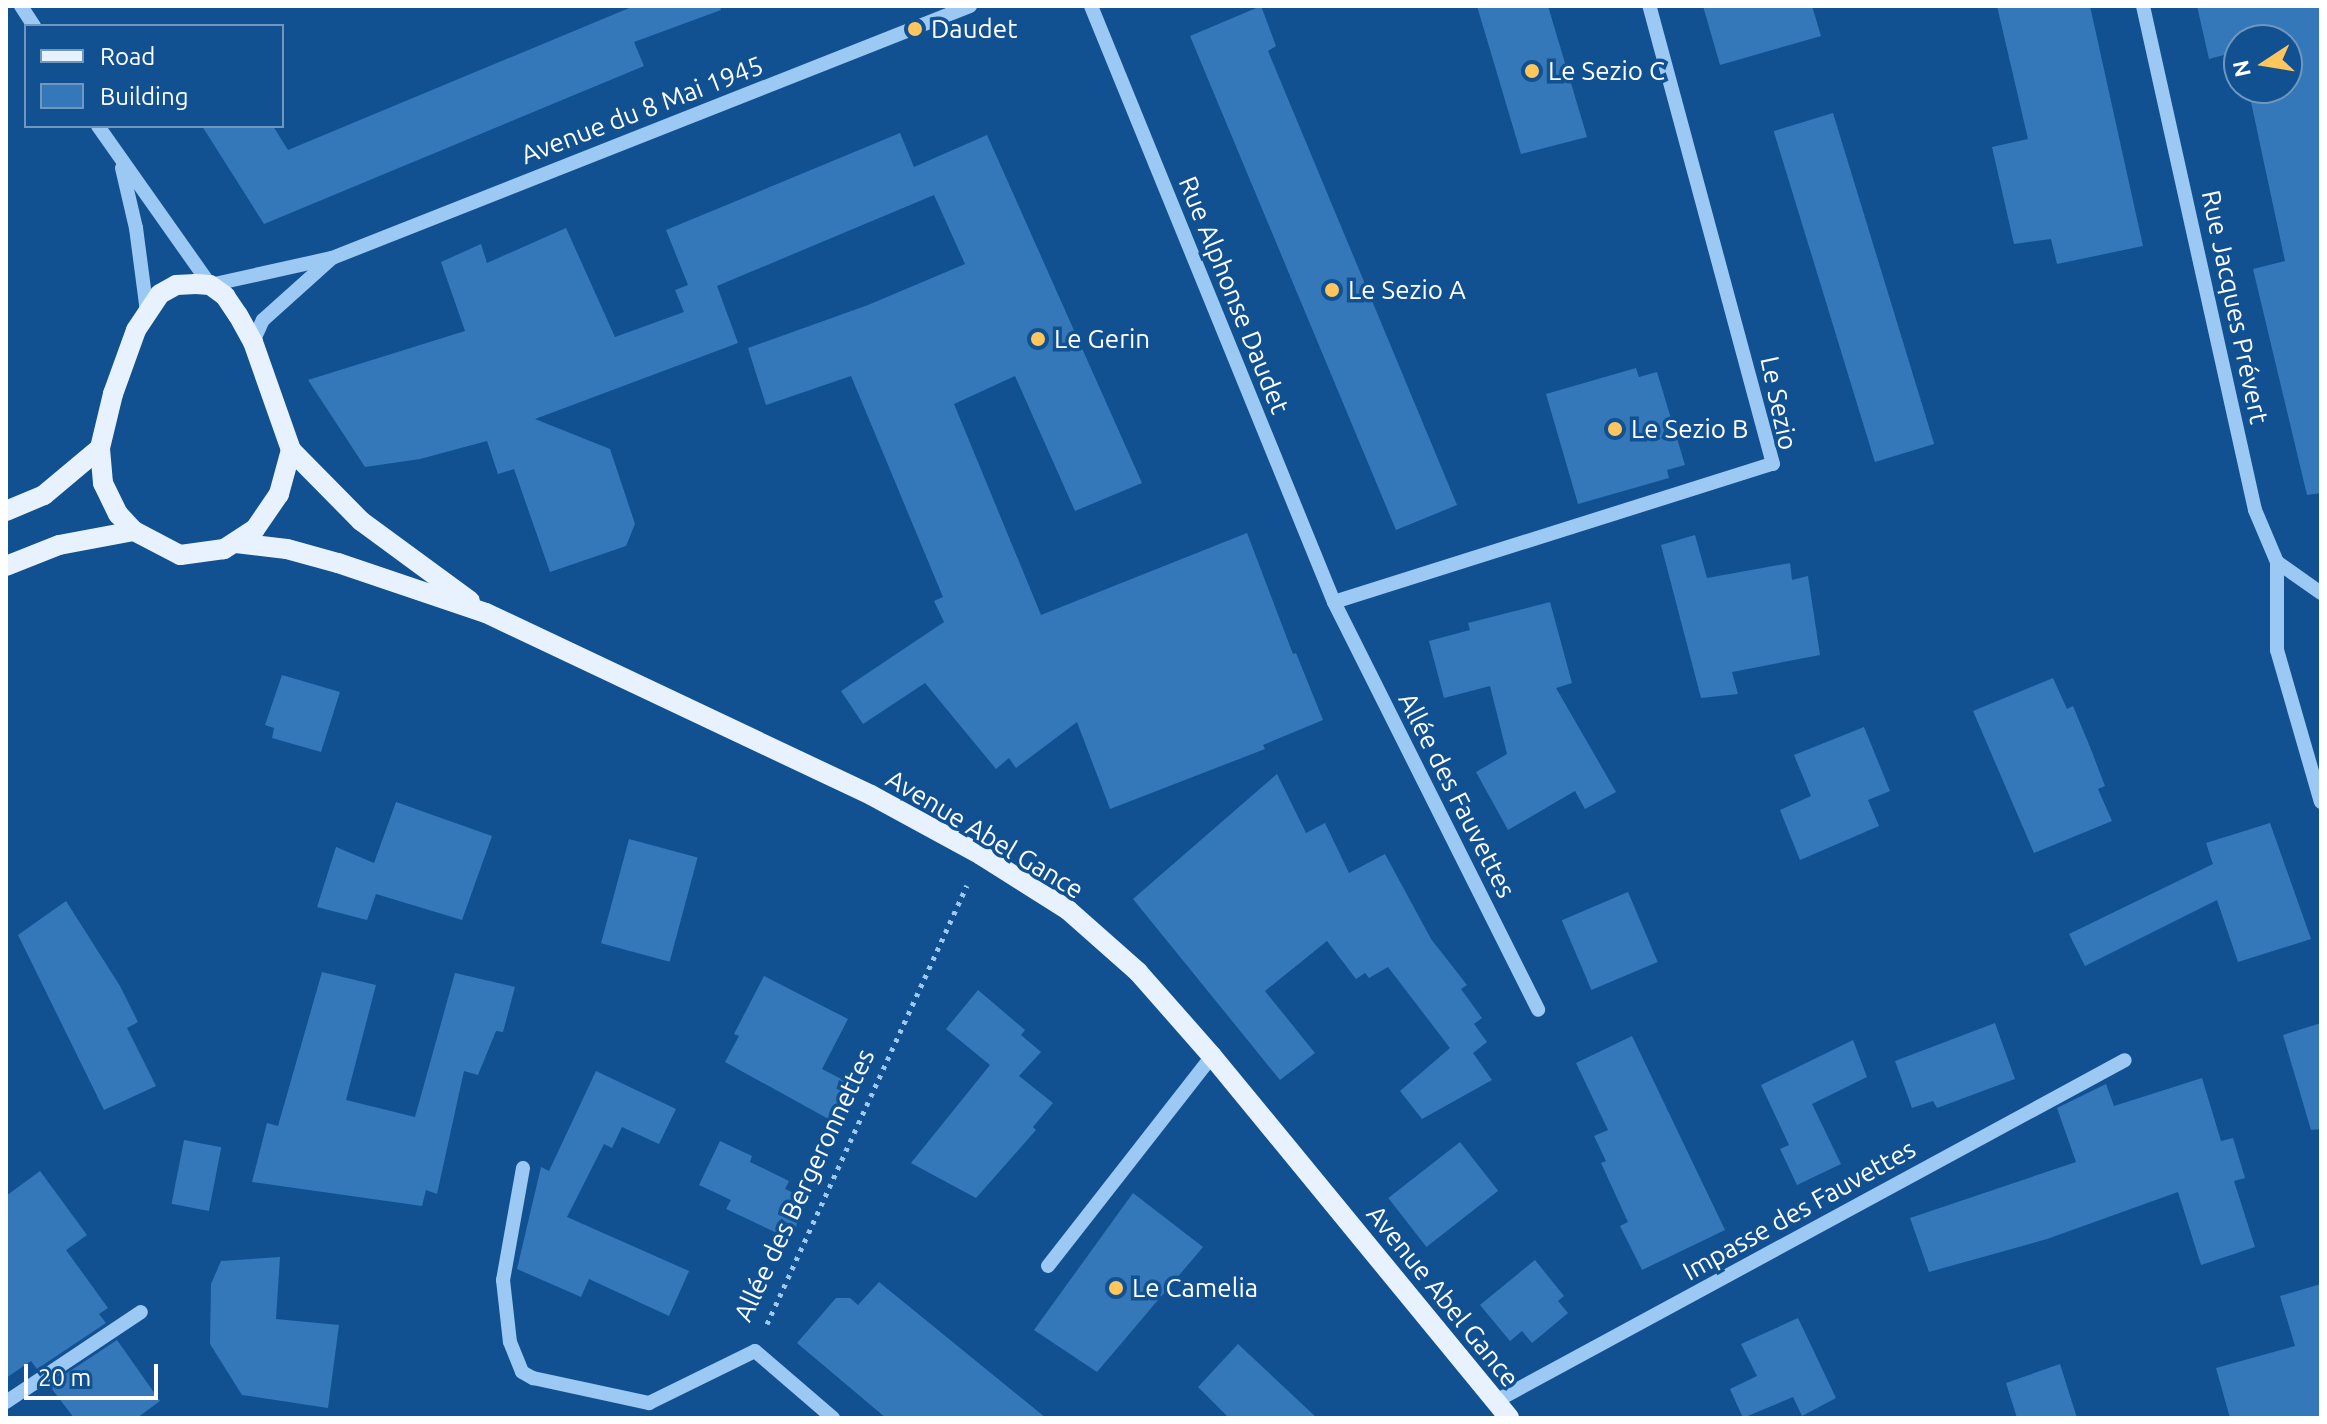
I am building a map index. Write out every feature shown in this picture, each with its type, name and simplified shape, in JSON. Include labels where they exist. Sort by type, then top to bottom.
[{"type":"main road","points":[[176,285],[210,285],[225,296],[253,342],[291,450],[279,494],[255,529],[236,543],[203,554],[180,555],[134,531],[109,499],[99,465],[100,448],[113,394],[136,330],[147,312],[160,294],[176,285]]},
{"type":"main road","points":[[6,511],[44,495],[100,448]]},
{"type":"main road","name":"Avenue Abel Gance","points":[[291,450],[361,521],[486,613]]},
{"type":"main road","points":[[6,566],[59,545],[134,531]]},
{"type":"main road","name":"Avenue Abel Gance","points":[[236,543],[287,549],[338,563],[486,613],[871,795],[981,855],[1068,910],[1138,972],[1212,1056],[1509,1418]]},
{"type":"street","points":[[21,6],[33,24]]},
{"type":"street","name":"Avenue du 8 Mai 1945","points":[[210,285],[332,258],[970,6]]},
{"type":"street","name":"Rue Alphonse Daudet","points":[[1091,6],[1334,602]]},
{"type":"street","name":"Le Sezio","points":[[1334,602],[1773,464],[1649,6]]},
{"type":"street","name":"Rue Jacques Prévert","points":[[2143,6],[2255,510],[2277,562]]},
{"type":"street","points":[[99,128],[210,285]]},
{"type":"street","points":[[120,160],[136,228],[147,312]]},
{"type":"street","name":"Avenue du 8 Mai 1945","points":[[253,342],[263,320],[332,258]]},
{"type":"street","points":[[2277,562],[2321,593]]},
{"type":"street","points":[[2277,562],[2277,650],[2321,802]]},
{"type":"street","name":"Allée des Fauvettes","points":[[1334,602],[1538,1010]]},
{"type":"street","points":[[1048,1266],[1212,1056]]},
{"type":"street","name":"Impasse des Fauvettes","points":[[1496,1401],[1698,1295],[1884,1189],[2125,1060]]},
{"type":"street","name":"Allée des Bergeronnettes","points":[[523,1168],[503,1280],[510,1342],[522,1372],[533,1378],[649,1403],[755,1351]]},
{"type":"street","points":[[6,1402],[141,1312]]},
{"type":"street","points":[[755,1351],[833,1418]]},
{"type":"path","name":"Allée des Bergeronnettes","points":[[755,1351],[981,855]]},
{"type":"building","points":[[634,6],[720,6],[721,10],[634,42],[644,66],[264,224],[203,128],[274,128],[288,150]]},
{"type":"building","name":"Le Sezio A","points":[[1261,6],[1276,46],[1268,51],[1457,505],[1396,530],[1190,36]]},
{"type":"building","name":"Le Sezio C","points":[[1477,6],[1548,6],[1587,137],[1521,154]]},
{"type":"building","points":[[1703,6],[1812,6],[1821,36],[1720,65]]},
{"type":"building","points":[[1997,6],[2090,6],[2143,246],[2057,264],[2051,239],[2014,244],[1992,147],[2028,139]]},
{"type":"building","points":[[2197,6],[2321,6],[2321,493],[2307,495],[2253,269],[2285,261],[2251,104],[2303,104],[2303,24],[2223,24],[2223,55],[2209,59]]},
{"type":"building","points":[[1833,113],[1934,444],[1875,462],[1774,131]]},
{"type":"building","points":[[900,133],[914,167],[987,135],[1142,483],[1075,511],[1015,376],[954,404],[1041,615],[1247,533],[1293,654],[1296,653],[1323,720],[1263,745],[1265,749],[1110,809],[1077,722],[1016,768],[1009,758],[996,769],[925,683],[863,724],[841,691],[944,622],[934,601],[943,597],[851,376],[766,405],[748,348],[868,305],[965,264],[934,195],[717,286],[738,343],[535,419],[610,449],[635,524],[626,546],[550,572],[514,469],[498,474],[487,441],[420,459],[365,467],[308,380],[465,331],[441,262],[481,244],[487,263],[566,228],[615,337],[684,312],[675,290],[688,285],[666,230]]},
{"type":"building","name":"Le Sezio B","points":[[1636,368],[1639,377],[1657,372],[1685,465],[1667,470],[1669,478],[1578,504],[1546,394]]},
{"type":"building","points":[[1695,535],[1707,578],[1790,563],[1792,580],[1808,576],[1820,655],[1732,672],[1738,694],[1701,698],[1661,545]]},
{"type":"building","points":[[1550,602],[1572,683],[1556,688],[1616,792],[1585,809],[1575,791],[1508,830],[1476,772],[1507,754],[1490,686],[1444,698],[1429,641],[1470,630],[1468,623]]},
{"type":"building","points":[[282,675],[340,692],[321,752],[272,738],[274,728],[265,725]]},
{"type":"building","points":[[2053,678],[2067,709],[2073,706],[2090,747],[2105,786],[2098,789],[2112,821],[2034,853],[1973,711]]},
{"type":"building","points":[[1864,727],[1890,791],[1868,800],[1879,826],[1800,860],[1780,810],[1811,796],[1794,755]]},
{"type":"building","points":[[1277,774],[1306,833],[1325,823],[1349,873],[1385,854],[1431,939],[1467,985],[1461,989],[1482,1018],[1474,1024],[1487,1042],[1473,1053],[1492,1080],[1422,1119],[1400,1091],[1450,1048],[1388,967],[1369,978],[1365,973],[1356,979],[1327,941],[1265,991],[1315,1053],[1280,1080],[1133,899]]},
{"type":"building","points":[[396,802],[492,836],[462,920],[376,894],[367,920],[317,907],[336,847],[374,863]]},
{"type":"building","points":[[2270,823],[2311,939],[2238,962],[2217,900],[2085,966],[2069,934],[2213,864],[2206,843]]},
{"type":"building","points":[[629,839],[698,857],[670,962],[601,943]]},
{"type":"building","points":[[1628,892],[1658,962],[1591,990],[1562,920]]},
{"type":"building","points":[[66,901],[120,986],[138,1022],[127,1028],[156,1086],[104,1110],[18,935]]},
{"type":"building","points":[[322,972],[376,985],[346,1100],[415,1117],[455,973],[515,987],[503,1032],[496,1031],[478,1075],[464,1071],[437,1194],[426,1190],[422,1206],[252,1182],[267,1123],[278,1126]]},
{"type":"building","points":[[764,976],[848,1019],[822,1069],[853,1085],[834,1122],[725,1062],[739,1036],[734,1034]]},
{"type":"building","points":[[978,990],[1025,1030],[1021,1035],[1041,1052],[1019,1076],[1053,1103],[1033,1127],[1036,1130],[976,1198],[911,1163],[990,1065],[946,1029]]},
{"type":"building","points":[[1995,1023],[2015,1079],[1937,1108],[1933,1101],[1912,1108],[1895,1061]]},
{"type":"building","points":[[2321,1023],[2321,1129],[2311,1130],[2283,1035]]},
{"type":"building","points":[[1632,1036],[1725,1230],[1642,1270],[1620,1226],[1628,1222],[1601,1163],[1606,1161],[1594,1136],[1608,1130],[1576,1063]]},
{"type":"building","points":[[1853,1040],[1867,1077],[1812,1104],[1841,1164],[1797,1185],[1780,1149],[1789,1145],[1761,1085]]},
{"type":"building","points":[[596,1071],[676,1109],[659,1144],[622,1127],[612,1148],[604,1144],[567,1217],[689,1271],[669,1316],[589,1279],[581,1297],[517,1269],[541,1167],[549,1171]]},
{"type":"building","points":[[2202,1078],[2221,1141],[2233,1138],[2245,1178],[2234,1181],[2255,1247],[2201,1265],[2178,1192],[2047,1239],[1929,1272],[1910,1218],[2076,1162],[2057,1108],[2106,1084],[2114,1106]]},
{"type":"building","points":[[184,1140],[221,1147],[209,1211],[172,1204]]},
{"type":"building","points":[[720,1141],[752,1156],[750,1162],[789,1181],[785,1189],[808,1200],[790,1239],[726,1209],[731,1200],[699,1185]]},
{"type":"building","points":[[1460,1142],[1498,1191],[1426,1247],[1388,1198]]},
{"type":"building","points":[[40,1171],[87,1235],[66,1250],[108,1308],[99,1314],[106,1323],[37,1369],[31,1361],[6,1378],[6,1196]]},
{"type":"building","name":"Le Camelia","points":[[1133,1193],[1203,1247],[1097,1372],[1034,1330]]},
{"type":"building","points":[[280,1257],[276,1319],[339,1325],[328,1408],[242,1395],[210,1344],[211,1284],[221,1261]]},
{"type":"building","points":[[1535,1260],[1564,1296],[1558,1301],[1568,1313],[1532,1343],[1522,1331],[1510,1341],[1480,1305]]},
{"type":"building","points":[[879,1282],[1046,1418],[886,1418],[797,1343],[836,1298],[850,1298],[858,1305]]},
{"type":"building","points":[[2321,1284],[2321,1418],[2230,1418],[2216,1368],[2295,1346],[2280,1296]]},
{"type":"building","points":[[1798,1318],[1836,1398],[1802,1416],[1793,1397],[1743,1418],[1730,1389],[1757,1376],[1741,1344]]},
{"type":"building","points":[[117,1340],[160,1401],[137,1418],[74,1418],[49,1385]]},
{"type":"building","points":[[1238,1344],[1317,1418],[1229,1418],[1198,1387]]},
{"type":"building","points":[[2060,1364],[2077,1418],[2017,1418],[2006,1383]]},
{"type":"place","name":"Daudet","points":[[915,29]]},
{"type":"place","name":"Le Sezio C","points":[[1532,71]]},
{"type":"place","name":"Le Sezio A","points":[[1332,290]]},
{"type":"place","name":"Le Gerin","points":[[1038,339]]},
{"type":"place","name":"Le Sezio B","points":[[1615,429]]},
{"type":"place","name":"Le Camelia","points":[[1116,1288]]}]
